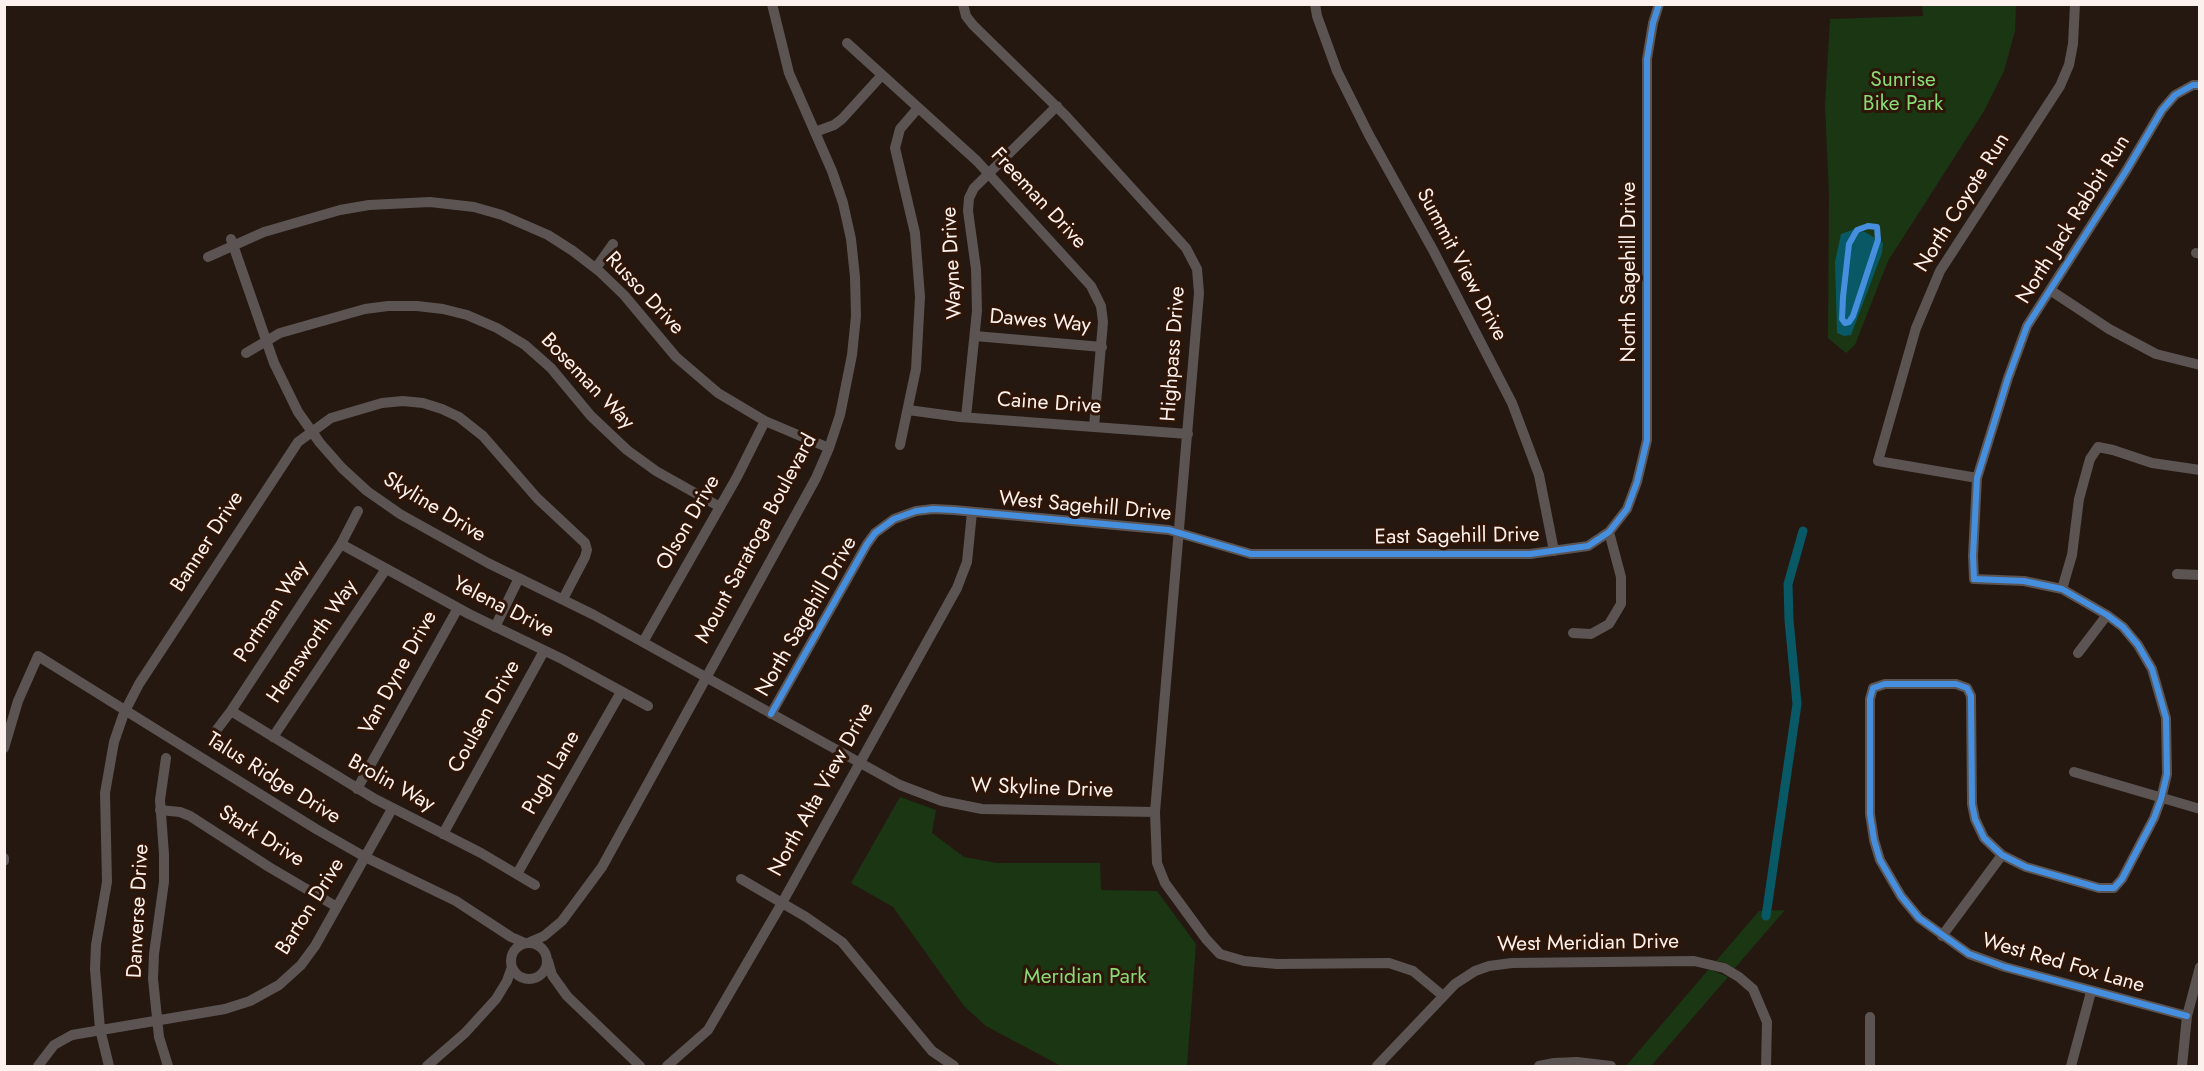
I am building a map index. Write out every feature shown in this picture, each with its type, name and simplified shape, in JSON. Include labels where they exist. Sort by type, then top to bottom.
[{"type":"street","name":"Mount Saratoga Boulevard","points":[[548,958],[549,944],[562,921],[602,867],[816,478],[830,448],[840,416],[851,365],[855,316],[855,287],[850,239],[843,203],[832,171],[789,73],[772,4]]},
{"type":"street","name":"Highpass Drive","points":[[963,4],[966,16],[972,25],[1057,106],[1186,248],[1195,262],[1200,285],[1155,812],[1156,863],[1165,883],[1206,939],[1220,954],[1244,961],[1277,964],[1389,963],[1399,965],[1421,976],[1442,995]]},
{"type":"street","name":"Summit View Drive","points":[[1315,4],[1336,70],[1512,403],[1539,475],[1554,551]]},
{"type":"street","name":"North Sagehill Drive","points":[[1609,532],[1627,508],[1647,440],[1647,60],[1653,23],[1659,4]]},
{"type":"street","name":"North Coyote Run","points":[[1977,478],[1878,461],[1916,327],[1940,271],[2060,86],[2069,65],[2073,44],[2075,4]]},
{"type":"street","name":"Freeman Drive","points":[[847,43],[988,173],[1091,286],[1098,298],[1102,314],[1102,347],[1094,427]]},
{"type":"street","points":[[815,132],[834,125],[882,75]]},
{"type":"street","name":"North Jack Rabbit Run","points":[[2062,589],[2024,581],[1974,579],[1977,478],[2027,326],[2126,171],[2162,110],[2175,95],[2193,85],[2199,85]]},
{"type":"street","name":"Wayne Drive","points":[[966,417],[975,336],[976,270],[968,202],[974,188],[1057,106]]},
{"type":"street","points":[[900,445],[918,350],[920,280],[912,216],[895,148],[900,129],[918,108]]},
{"type":"street","name":"Russo Drive","points":[[208,257],[232,242],[347,209],[384,203],[430,202],[474,207],[516,220],[561,243],[596,268],[624,296],[689,370],[718,393],[765,421],[830,448]]},
{"type":"street","name":"Skyline Drive","points":[[232,242],[266,340],[288,394],[311,431],[342,468],[381,501],[420,526],[644,642],[706,677]]},
{"type":"street","points":[[596,268],[613,244]]},
{"type":"street","points":[[2050,290],[2109,329],[2156,354],[2199,365]]},
{"type":"street","name":"Boseman Way","points":[[246,353],[288,330],[376,307],[424,306],[466,315],[497,328],[525,345],[551,368],[591,416],[627,450],[656,471],[720,507]]},
{"type":"street","name":"Dawes Way","points":[[975,336],[1102,347]]},
{"type":"street","name":"Banner Drive","points":[[109,1066],[100,1029],[95,969],[96,945],[106,882],[106,780],[114,742],[125,711],[139,684],[298,442],[311,431],[338,415],[392,402],[433,405],[467,423],[483,436],[537,498],[585,543],[587,550],[585,557],[562,599]]},
{"type":"street","name":"Caine Drive","points":[[908,410],[966,417],[1188,434]]},
{"type":"street","name":"Olson Drive","points":[[644,642],[746,462],[765,421]]},
{"type":"street","points":[[1942,936],[2002,855],[2026,867],[2099,888],[2114,888],[2122,879],[2161,798],[2167,774],[2166,718],[2152,669],[2138,645],[2123,627],[2107,615],[2062,589],[2072,555],[2079,499],[2090,459],[2098,447],[2152,463],[2199,470]]},
{"type":"street","name":"North Sagehill Drive","points":[[771,714],[835,598],[875,533],[894,519],[916,511],[933,509],[972,512]]},
{"type":"street","name":"Portman Way","points":[[215,732],[340,544],[358,511]]},
{"type":"street","name":"West Sagehill Drive","points":[[972,512],[1180,532],[1251,554],[1300,555]]},
{"type":"street","name":"North Alta View Drive","points":[[667,1066],[708,1030],[782,903],[957,588],[967,561],[972,512]]},
{"type":"street","points":[[1573,633],[1590,634],[1609,624],[1621,604],[1621,578],[1609,532]]},
{"type":"street","name":"East Sagehill Drive","points":[[1300,555],[1530,554],[1588,546],[1609,532]]},
{"type":"street","name":"Yelena Drive","points":[[340,544],[648,706]]},
{"type":"street","name":"Hemsworth Way","points":[[273,737],[386,569]]},
{"type":"street","points":[[2177,574],[2199,575]]},
{"type":"street","points":[[495,627],[519,578]]},
{"type":"street","name":"Van Dyne Drive","points":[[357,789],[458,608]]},
{"type":"street","points":[[2078,653],[2107,615]]},
{"type":"street","name":"Coulsen Drive","points":[[443,834],[544,651]]},
{"type":"street","name":"Talus Ridge Drive","points":[[4,748],[18,701],[38,656],[292,815],[365,857],[456,901],[515,939],[528,943]]},
{"type":"street","name":"W Skyline Drive","points":[[706,677],[859,763],[911,789],[942,801],[982,809],[1155,812]]},
{"type":"street","name":"West Red Fox Lane","points":[[2002,855],[1984,838],[1972,804],[1971,696],[1967,688],[1956,684],[1885,684],[1873,688],[1870,699],[1870,814],[1880,860],[1900,896],[1919,918],[1969,954],[2091,992],[2187,1016]]},
{"type":"street","name":"Pugh Lane","points":[[517,874],[621,692]]},
{"type":"street","name":"Brolin Way","points":[[231,711],[357,789],[481,853],[535,885]]},
{"type":"street","name":"Danverse Drive","points":[[166,758],[161,782],[160,810],[164,868],[153,965],[157,1020],[168,1066]]},
{"type":"street","points":[[2074,772],[2199,809]]},
{"type":"street","name":"Barton Drive","points":[[38,1066],[47,1052],[61,1040],[72,1035],[238,1006],[273,989],[292,974],[308,956],[392,808]]},
{"type":"street","name":"Stark Drive","points":[[160,810],[180,812],[190,816],[337,907]]},
{"type":"street","points":[[741,879],[842,942],[932,1051],[954,1066]]},
{"type":"street","name":"Mount Saratoga Boulevard","points":[[528,943],[544,936],[562,921]]},
{"type":"street","name":"Talus Ridge Drive","points":[[494,925],[505,940],[511,962]]},
{"type":"street","points":[[496,999],[507,981],[511,962],[518,946],[528,943],[539,945],[548,958],[552,975],[567,996]]},
{"type":"street","points":[[427,1066],[465,1033],[496,999],[516,983],[543,973],[548,958]]},
{"type":"street","name":"West Meridian Drive","points":[[1377,1066],[1442,995],[1475,971],[1489,966],[1512,963],[1694,961],[1724,968],[1753,989],[1767,1022],[1766,1066]]},
{"type":"street","points":[[511,962],[519,976],[547,982],[567,996],[640,1066]]},
{"type":"street","points":[[2182,1066],[2187,1016],[2199,967]]},
{"type":"street","points":[[2072,1066],[2091,992]]},
{"type":"street","points":[[1870,1017],[1870,1066]]},
{"type":"street","points":[[1539,1066],[1577,1062],[1611,1066]]},
{"type":"green space","name":"Sunrise Bike Park","points":[[1922,5],[2016,5],[2015,31],[2004,71],[1984,111],[1888,261],[1855,345],[1846,353],[1828,338],[1829,195],[1825,105],[1830,19],[1923,16]]},
{"type":"green space","name":"Meridian Park","points":[[900,797],[936,810],[932,833],[964,857],[997,863],[1100,863],[1101,890],[1157,891],[1196,944],[1187,1066],[1061,1066],[986,1026],[964,1006],[893,907],[851,883]]},
{"type":"green space","points":[[1785,910],[1734,969],[1723,962],[1716,961],[1759,911]]},
{"type":"green space","points":[[1709,969],[1728,977],[1651,1066],[1626,1066]]},
{"type":"water","points":[[1852,230],[1865,232],[1883,243],[1882,253],[1851,335],[1844,336],[1837,333],[1835,262],[1841,234]]},
{"type":"waterway","points":[[1766,916],[1797,704],[1788,584],[1803,531]]},
{"type":"cycle path","points":[[771,714],[867,544],[875,533],[894,519],[916,511],[954,510],[1169,530],[1251,554],[1530,554],[1588,546],[1609,532],[1627,509],[1637,482],[1647,440],[1647,59],[1653,23],[1659,4]]},
{"type":"cycle path","points":[[2187,1016],[2005,967],[1969,954],[1919,918],[1901,896],[1880,860],[1874,840],[1870,814],[1870,699],[1873,688],[1885,684],[1956,684],[1967,688],[1971,696],[1972,804],[1975,819],[1984,838],[2002,855],[2026,867],[2099,888],[2114,888],[2122,879],[2154,818],[2167,774],[2166,718],[2152,669],[2138,645],[2123,627],[2062,589],[2024,581],[1974,579],[1977,478],[2027,326],[2126,171],[2162,110],[2175,95],[2193,85],[2200,85]]},
{"type":"cycle path","points":[[1868,226],[1877,227],[1878,240],[1853,316],[1849,322],[1845,323],[1842,319],[1843,297],[1849,244],[1857,230],[1868,226]]}]
